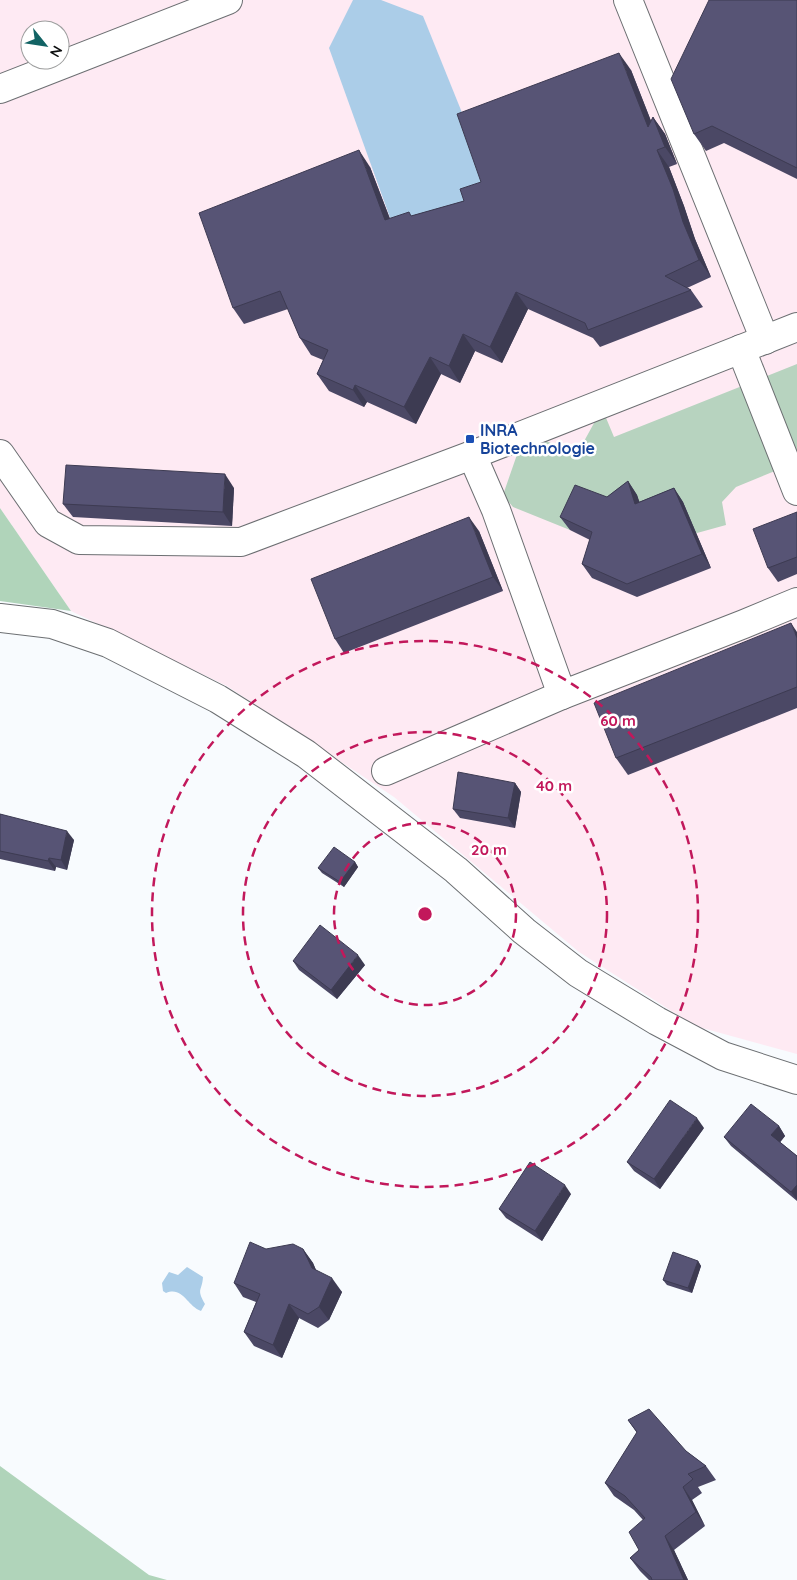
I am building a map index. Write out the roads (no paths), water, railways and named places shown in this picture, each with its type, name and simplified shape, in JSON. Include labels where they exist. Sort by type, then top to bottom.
[{"type":"street","points":[[0,89],[228,0]]},
{"type":"street","points":[[628,0],[753,344],[797,491]]},
{"type":"street","points":[[0,454],[48,523],[80,540],[241,542],[472,455],[797,327]]},
{"type":"street","points":[[472,455],[496,510],[562,695]]},
{"type":"street","points":[[386,771],[562,695],[797,602]]},
{"type":"street","points":[[0,618],[52,624],[108,643],[218,699],[306,754],[456,870],[524,931],[578,972],[657,1022],[723,1056],[797,1080]]},
{"type":"water","points":[[353,0],[381,0],[423,16],[469,130],[493,199],[397,237],[329,48]]},
{"type":"water","points":[[187,1267],[203,1277],[200,1292],[205,1304],[201,1311],[196,1309],[181,1294],[163,1291],[162,1283],[169,1272],[178,1275]]},
{"type":"place","name":"INRA Biotechnologie","points":[[470,439]]}]
